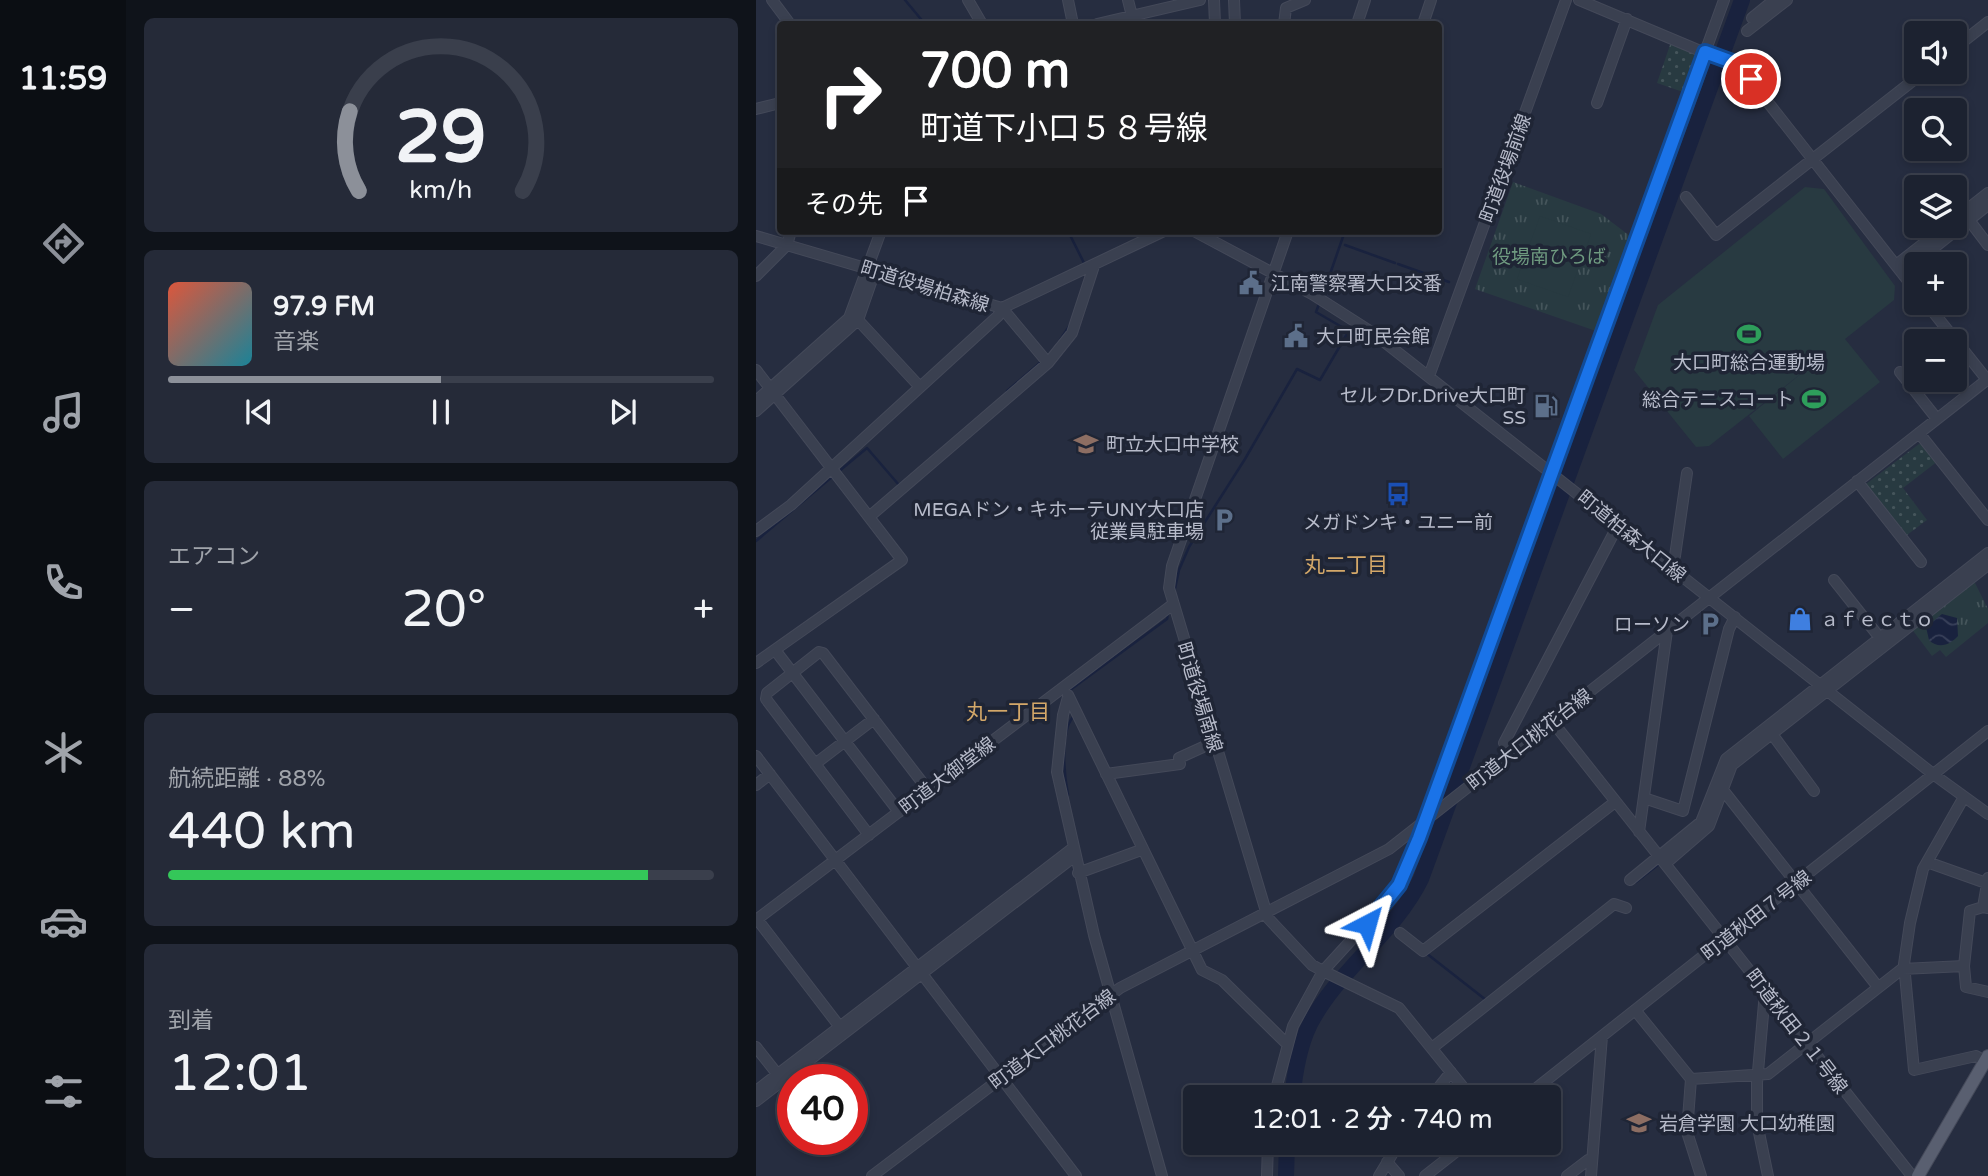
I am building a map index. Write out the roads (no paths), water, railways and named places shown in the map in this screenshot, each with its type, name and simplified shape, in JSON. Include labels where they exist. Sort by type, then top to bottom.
[{"type":"main road","points":[[1918,1176],[1987,1058]]},
{"type":"street","points":[[772,0],[788,21]]},
{"type":"street","points":[[968,0],[980,21]]},
{"type":"street","points":[[1068,0],[1072,21]]},
{"type":"street","points":[[1128,0],[1132,16]]},
{"type":"street","points":[[1110,21],[1200,0]]},
{"type":"street","points":[[1214,0],[1215,21]]},
{"type":"street","points":[[1234,0],[1236,21]]},
{"type":"street","points":[[1286,4],[1306,0]]},
{"type":"street","points":[[1358,21],[1365,0]]},
{"type":"street","points":[[1424,21],[1432,0]]},
{"type":"street","name":"町道役場前線","points":[[1429,376],[1566,0]]},
{"type":"street","points":[[1579,0],[1734,63],[1751,79],[1904,275]]},
{"type":"street","points":[[1277,1085],[1287,1044],[1304,1002],[1323,971],[1399,885],[1430,816],[1556,475],[1708,53],[1724,0]]},
{"type":"street","points":[[1752,18],[1774,0]]},
{"type":"street","points":[[1747,31],[1787,0]]},
{"type":"street","points":[[1597,103],[1627,19]]},
{"type":"street","points":[[1967,39],[1988,22]]},
{"type":"street","points":[[1686,197],[1716,235],[1909,84]]},
{"type":"street","points":[[756,108],[777,104]]},
{"type":"street","points":[[1967,210],[1988,193]]},
{"type":"street","points":[[1899,269],[1988,205]]},
{"type":"street","points":[[1969,220],[1988,245]]},
{"type":"street","points":[[756,275],[787,245],[791,235]]},
{"type":"street","points":[[756,401],[773,393],[858,320],[880,235]]},
{"type":"street","name":"町道役場柏森線","points":[[756,236],[1002,308],[1156,235]]},
{"type":"street","name":"町道柏森大口線","points":[[1201,235],[1344,313],[1429,376],[1933,774],[1988,814]]},
{"type":"street","name":"町道役場南線","points":[[1286,235],[1172,566],[1169,588],[1172,605],[1266,912],[1272,923],[1312,965],[1399,1008],[1461,1085]]},
{"type":"street","points":[[1899,269],[1933,238]]},
{"type":"street","points":[[869,517],[1048,363],[1072,333],[1094,266]]},
{"type":"street","points":[[756,411],[849,318],[871,270]]},
{"type":"street","points":[[758,525],[831,468],[999,316],[1002,308],[1048,363]]},
{"type":"street","points":[[1936,315],[1988,380]]},
{"type":"street","points":[[858,320],[920,387]]},
{"type":"street","points":[[756,370],[902,560],[756,663]]},
{"type":"street","points":[[1900,372],[1937,419]]},
{"type":"street","name":"町道大口桃花台線","points":[[872,1176],[1110,995],[1191,950],[1378,856],[1988,380]]},
{"type":"street","points":[[1919,433],[1988,520]]},
{"type":"street","points":[[1668,565],[1675,556],[1687,473]]},
{"type":"street","points":[[1857,481],[1921,562]]},
{"type":"street","points":[[1504,743],[1618,525]]},
{"type":"street","points":[[1630,880],[1662,861],[1709,826],[1732,765],[1772,734],[1880,638],[1988,553]]},
{"type":"street","points":[[1662,861],[1701,822],[1726,760],[1988,565]]},
{"type":"street","points":[[1834,580],[1880,638]]},
{"type":"street","name":"町道大御堂線","points":[[757,920],[928,790],[1066,692],[1172,605]]},
{"type":"street","points":[[1644,798],[1683,811],[1729,629],[1735,618]]},
{"type":"street","points":[[1639,832],[1667,631]]},
{"type":"street","points":[[775,650],[899,812]]},
{"type":"street","points":[[869,835],[766,699],[766,693],[819,652],[823,653],[928,790]]},
{"type":"street","points":[[1066,692],[1141,850],[1204,972],[1222,980],[1287,1044]]},
{"type":"street","points":[[1066,692],[1058,772],[1078,873],[1162,1176]]},
{"type":"street","points":[[816,764],[874,719]]},
{"type":"street","name":"町道秋田２１号線","points":[[1552,721],[1912,1176]]},
{"type":"street","name":"町道秋田７号線","points":[[1540,1085],[1988,732]]},
{"type":"street","points":[[1772,734],[1814,791]]},
{"type":"street","points":[[1106,774],[1180,764],[1179,758],[1214,742]]},
{"type":"street","points":[[756,756],[1076,1176]]},
{"type":"street","points":[[756,785],[770,774]]},
{"type":"street","points":[[1723,790],[1876,989]]},
{"type":"street","points":[[1964,797],[1927,862],[1910,923],[1905,968],[1914,1070],[1976,1056],[1987,1058]]},
{"type":"street","points":[[1400,933],[1423,951],[1615,802]]},
{"type":"street","points":[[1078,873],[1141,850]]},
{"type":"street","points":[[798,1064],[1074,852]]},
{"type":"street","points":[[1927,862],[1987,880],[1986,907],[1970,911],[1964,966],[1966,987],[1988,992]]},
{"type":"street","points":[[1432,1048],[1615,905],[1626,908]]},
{"type":"street","points":[[757,920],[842,1030]]},
{"type":"street","points":[[1691,1080],[1769,1074],[1905,968],[1927,970],[1964,966]]},
{"type":"street","points":[[1765,992],[1757,1123],[1768,1176]]},
{"type":"street","points":[[1635,1010],[1691,1080],[1687,1132],[1701,1176]]},
{"type":"street","points":[[1591,1176],[1602,1036]]},
{"type":"street","points":[[756,1046],[777,1074]]},
{"type":"street","points":[[1441,1085],[1451,1072]]},
{"type":"street","points":[[756,1091],[777,1080]]},
{"type":"street","points":[[756,1101],[777,1081]]},
{"type":"street","points":[[1267,1176],[1268,1155]]},
{"type":"street","points":[[1379,1176],[1391,1155]]},
{"type":"street","points":[[1424,1176],[1451,1155]]},
{"type":"street","points":[[1567,1176],[1588,1160],[1592,1160]]},
{"type":"street","points":[[1387,1162],[1399,1176]]},
{"type":"water","points":[[1942,614],[1957,618],[1958,636],[1948,643],[1937,645],[1929,640],[1926,627]]},
{"type":"waterway","points":[[905,0],[922,21]]},
{"type":"waterway","points":[[1294,1085],[1300,1051],[1310,1024],[1335,986],[1410,899],[1421,879],[1742,0]]},
{"type":"waterway","points":[[1070,235],[1085,265]]},
{"type":"waterway","points":[[1322,297],[1344,235]]},
{"type":"waterway","points":[[1345,245],[1395,263]]},
{"type":"waterway","points":[[1398,264],[1449,282]]},
{"type":"waterway","points":[[1174,593],[1179,570],[1189,547],[1245,459],[1297,369],[1320,380],[1347,334],[1347,330],[1316,312],[1319,304]]},
{"type":"waterway","points":[[1058,343],[1070,325]]},
{"type":"waterway","points":[[1007,391],[1042,361]]},
{"type":"waterway","points":[[838,472],[867,448],[899,485]]},
{"type":"waterway","points":[[756,541],[833,476]]},
{"type":"waterway","points":[[1072,694],[1070,690],[1167,619],[1168,613]]},
{"type":"waterway","points":[[1068,795],[1064,765],[1065,743],[1073,717]]},
{"type":"waterway","points":[[1636,882],[1659,864]]},
{"type":"waterway","points":[[1426,953],[1486,1000]]},
{"type":"waterway","points":[[1286,1176],[1287,1155]]},
{"type":"place","name":"江南警察署大口交番","points":[[1251,283]]},
{"type":"place","name":"大口町総合運動場","points":[[1749,334]]},
{"type":"place","name":"大口町民会館","points":[[1296,336]]},
{"type":"place","name":"総合テニスコート","points":[[1814,399]]},
{"type":"place","name":"セルフDr.Drive大口町 SS","points":[[1546,406]]},
{"type":"place","name":"町立大口中学校","points":[[1086,444]]},
{"type":"place","name":"メガドンキ・ユニー前","points":[[1398,494]]},
{"type":"place","name":"MEGAドン・キホーテUNY大口店 従業員駐車場","points":[[1224,520]]},
{"type":"place","name":"ａｆｅｃｔｏ","points":[[1800,619]]},
{"type":"place","name":"ローソン","points":[[1710,624]]},
{"type":"place","name":"岩倉学園 大口幼稚園","points":[[1639,1123]]},
{"type":"district","name":"丸二丁目","points":[[1346,565]]},
{"type":"district","name":"丸一丁目","points":[[1008,712]]},
{"type":"park label","name":"役場南ひろば","points":[[1549,256]]}]
